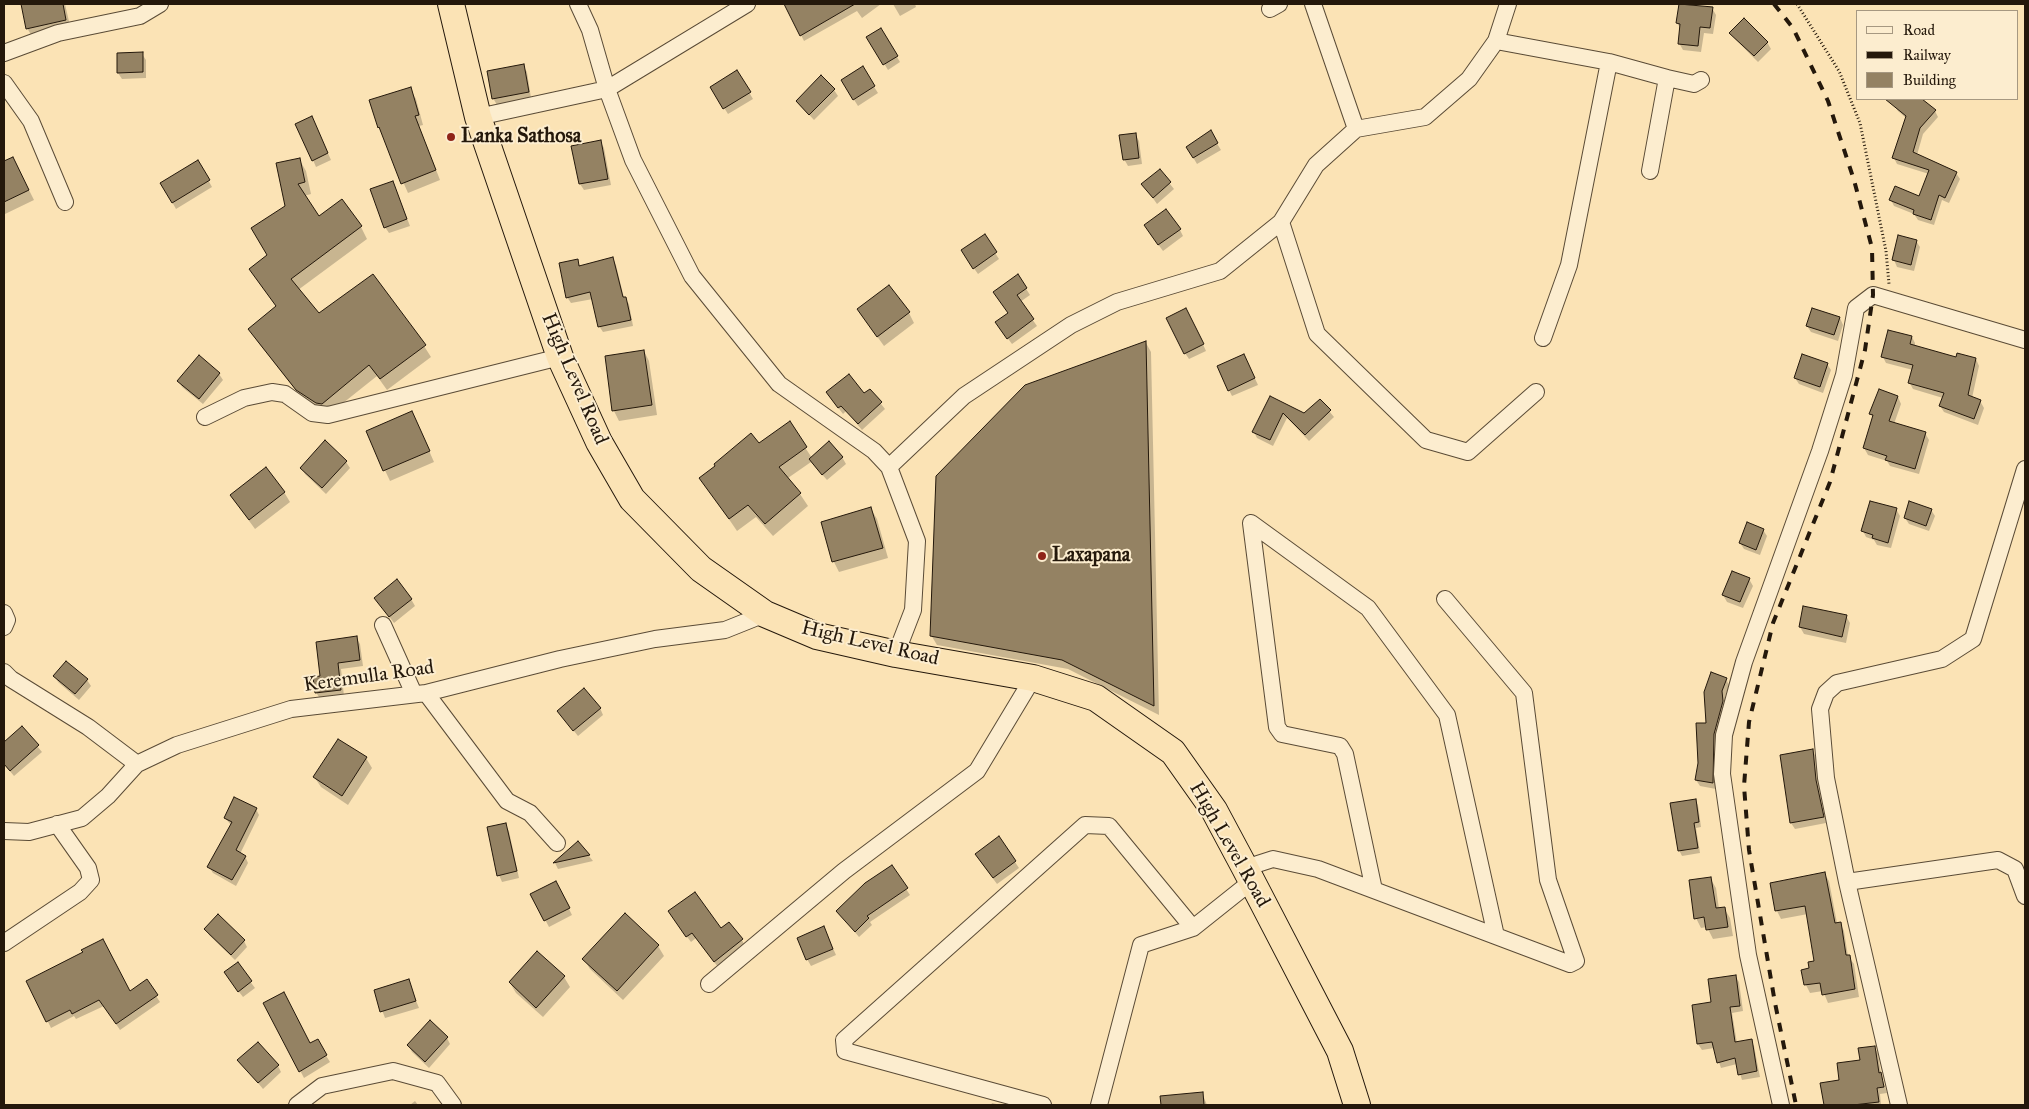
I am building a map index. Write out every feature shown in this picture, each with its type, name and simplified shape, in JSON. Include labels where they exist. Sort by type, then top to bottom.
[{"type":"highway","name":"High Level Road","points":[[451,4],[478,117],[560,357],[599,442],[632,499],[701,569],[764,614],[816,636],[896,654],[1032,678],[1096,698],[1173,752],[1214,810],[1340,1051],[1357,1105]]},
{"type":"street","points":[[4,53],[58,33],[140,16],[160,4]]},
{"type":"street","points":[[578,4],[590,30],[607,89],[633,160],[692,276],[779,384],[874,451],[889,467],[916,541],[913,610],[896,654]]},
{"type":"street","points":[[478,117],[607,89],[747,4]]},
{"type":"street","points":[[1313,4],[1356,129]]},
{"type":"street","points":[[889,467],[964,396],[1071,325],[1117,302],[1220,272],[1281,222],[1316,165],[1356,129],[1426,117],[1469,79],[1496,41],[1508,4]]},
{"type":"street","points":[[1496,41],[1609,62],[1694,84],[1701,80]]},
{"type":"street","points":[[1543,338],[1569,265],[1609,62]]},
{"type":"street","points":[[1650,171],[1668,78]]},
{"type":"street","points":[[4,83],[32,121],[65,202]]},
{"type":"street","points":[[1281,222],[1317,334],[1426,440],[1468,452],[1536,392]]},
{"type":"street","points":[[1781,1105],[1748,955],[1722,774],[1724,735],[1744,662],[1820,451],[1844,375],[1856,308],[1872,295],[2025,340]]},
{"type":"street","points":[[205,417],[244,398],[272,392],[285,394],[312,413],[328,415],[560,357]]},
{"type":"street","points":[[1899,1105],[1847,882],[1826,778],[1820,709],[1826,692],[1838,683],[1942,659],[1973,639],[2025,469]]},
{"type":"street","points":[[1374,890],[1346,754],[1340,746],[1282,734],[1277,728],[1251,523],[1368,608],[1447,715],[1496,936]]},
{"type":"street","points":[[1099,1105],[1141,945],[1193,928],[1248,875],[1273,859],[1318,869],[1570,964],[1576,961],[1548,880],[1524,693],[1445,599]]},
{"type":"street","points":[[4,613],[7,620],[4,627]]},
{"type":"street","name":"Keremulla Road","points":[[4,831],[29,832],[82,818],[108,796],[137,764],[177,745],[291,709],[420,694],[560,658],[655,639],[725,630],[764,614]]},
{"type":"street","points":[[383,625],[420,694],[507,801],[530,814],[557,843]]},
{"type":"street","points":[[4,672],[11,679],[88,726],[137,764]]},
{"type":"street","points":[[709,984],[844,871],[977,771],[1032,678]]},
{"type":"street","points":[[4,943],[80,892],[91,880],[88,868],[57,824]]},
{"type":"street","points":[[1043,1105],[845,1051],[844,1040],[1085,825],[1109,826],[1193,928]]},
{"type":"street","points":[[1847,882],[1998,860],[2015,869],[2025,896]]},
{"type":"street","points":[[298,1105],[322,1086],[393,1071],[437,1083],[453,1105]]},
{"type":"path","points":[[1797,4],[1839,71],[1860,124],[1886,250],[1890,300]]},
{"type":"building","points":[[21,4],[63,4],[66,20],[26,29]]},
{"type":"building","points":[[784,4],[855,4],[800,36]]},
{"type":"building","points":[[1679,4],[1713,7],[1710,28],[1700,27],[1698,46],[1678,44],[1680,24],[1676,23]]},
{"type":"building","points":[[1744,18],[1768,42],[1754,56],[1729,33]]},
{"type":"building","points":[[881,28],[898,56],[883,65],[866,37]]},
{"type":"building","points":[[143,52],[143,72],[117,73],[117,53]]},
{"type":"building","points":[[524,64],[529,92],[492,99],[487,71]]},
{"type":"building","points":[[863,66],[875,86],[853,100],[841,80]]},
{"type":"building","points":[[737,70],[751,92],[723,109],[710,87]]},
{"type":"building","points":[[821,75],[835,89],[809,115],[796,101]]},
{"type":"building","points":[[411,87],[419,115],[415,116],[436,170],[401,184],[378,128],[369,100]]},
{"type":"building","points":[[1886,100],[1923,100],[1936,110],[1920,128],[1913,152],[1957,172],[1945,198],[1939,195],[1931,220],[1913,214],[1914,210],[1889,200],[1895,186],[1919,196],[1929,170],[1892,158],[1906,116]]},
{"type":"building","points":[[312,116],[328,153],[312,161],[295,124]]},
{"type":"building","points":[[1211,130],[1218,143],[1193,158],[1186,147]]},
{"type":"building","points":[[1136,133],[1139,158],[1123,160],[1119,135]]},
{"type":"building","points":[[601,140],[608,179],[579,184],[571,146]]},
{"type":"building","points":[[13,157],[29,190],[4,202],[4,161]]},
{"type":"building","points":[[300,158],[305,182],[298,184],[319,216],[342,199],[362,226],[291,279],[319,313],[373,274],[426,345],[380,379],[369,365],[322,404],[316,403],[296,390],[248,329],[276,306],[249,269],[267,255],[251,228],[285,206],[276,163]]},
{"type":"building","points":[[198,160],[210,180],[172,203],[160,183]]},
{"type":"building","points":[[1160,169],[1171,182],[1153,198],[1141,184]]},
{"type":"building","points":[[393,181],[407,219],[384,228],[370,189]]},
{"type":"building","points":[[1166,209],[1181,229],[1158,245],[1144,225]]},
{"type":"building","points":[[985,234],[997,252],[973,269],[961,250]]},
{"type":"building","points":[[1898,235],[1917,240],[1911,265],[1892,260]]},
{"type":"building","points":[[613,257],[623,297],[626,297],[631,320],[598,327],[590,292],[566,298],[559,263],[578,259],[579,266]]},
{"type":"building","points":[[1018,274],[1027,288],[1017,295],[1034,319],[1007,339],[995,322],[1008,313],[993,292]]},
{"type":"building","points":[[889,285],[910,312],[877,337],[857,309]]},
{"type":"building","points":[[1186,308],[1204,344],[1184,354],[1166,318]]},
{"type":"building","points":[[1812,308],[1840,317],[1834,335],[1806,326]]},
{"type":"building","points":[[1888,330],[1912,336],[1910,344],[1956,357],[1957,353],[1976,358],[1968,395],[1981,400],[1974,419],[1939,406],[1944,393],[1908,383],[1913,365],[1881,357]]},
{"type":"building","name":"Laxapana","points":[[1146,341],[1154,706],[1062,660],[930,636],[936,476],[1025,385]]},
{"type":"building","points":[[644,350],[652,405],[612,411],[605,356]]},
{"type":"building","points":[[1244,354],[1255,378],[1228,391],[1217,366]]},
{"type":"building","points":[[1802,354],[1828,363],[1820,387],[1794,378]]},
{"type":"building","points":[[199,355],[220,373],[199,399],[177,381]]},
{"type":"building","points":[[849,374],[864,393],[870,389],[882,402],[858,424],[841,406],[838,408],[826,392]]},
{"type":"building","points":[[1879,389],[1898,396],[1889,421],[1926,432],[1915,469],[1885,460],[1887,456],[1863,448],[1873,415],[1869,414]]},
{"type":"building","points":[[1270,396],[1304,413],[1320,399],[1331,410],[1305,435],[1283,413],[1270,440],[1252,432]]},
{"type":"building","points":[[412,411],[430,451],[383,471],[366,431]]},
{"type":"building","points":[[790,421],[807,447],[779,467],[801,493],[765,524],[748,505],[729,519],[699,478],[751,433],[759,443]]},
{"type":"building","points":[[325,440],[347,461],[322,488],[300,468]]},
{"type":"building","points":[[829,441],[843,457],[822,475],[809,459]]},
{"type":"building","points":[[266,467],[285,492],[249,520],[230,495]]},
{"type":"building","points":[[1870,501],[1897,508],[1888,543],[1872,538],[1873,535],[1861,531]]},
{"type":"building","points":[[1909,501],[1932,509],[1926,526],[1904,518]]},
{"type":"building","points":[[871,507],[883,548],[832,562],[821,522]]},
{"type":"building","points":[[1747,522],[1764,529],[1756,550],[1739,543]]},
{"type":"building","points":[[1732,571],[1750,578],[1740,602],[1722,595]]},
{"type":"building","points":[[397,579],[412,599],[389,617],[374,598]]},
{"type":"building","points":[[1803,606],[1847,615],[1842,637],[1799,627]]},
{"type":"building","points":[[357,636],[360,660],[338,663],[341,690],[315,693],[313,677],[320,676],[316,642]]},
{"type":"building","points":[[66,661],[88,679],[75,694],[53,676]]},
{"type":"building","points":[[1711,672],[1727,678],[1722,691],[1723,701],[1714,734],[1713,783],[1695,780],[1698,763],[1696,723],[1706,723],[1704,692]]},
{"type":"building","points":[[584,688],[601,708],[573,731],[557,711]]},
{"type":"building","points":[[22,726],[39,745],[10,771],[4,764],[4,742]]},
{"type":"building","points":[[338,739],[367,757],[342,796],[313,777]]},
{"type":"building","points":[[1813,749],[1816,780],[1824,817],[1790,823],[1780,755]]},
{"type":"building","points":[[234,797],[257,808],[236,850],[246,856],[232,880],[207,867],[232,822],[224,818]]},
{"type":"building","points":[[1696,799],[1699,822],[1694,823],[1698,848],[1678,851],[1670,803]]},
{"type":"building","points":[[506,823],[517,871],[497,876],[487,827]]},
{"type":"building","points":[[999,836],[1016,861],[993,878],[975,854]]},
{"type":"building","points":[[578,841],[590,855],[553,863]]},
{"type":"building","points":[[892,865],[908,888],[867,916],[869,918],[855,932],[836,911],[865,883]]},
{"type":"building","points":[[1825,872],[1835,923],[1841,922],[1846,955],[1850,955],[1855,989],[1822,995],[1820,983],[1804,985],[1801,970],[1809,968],[1808,962],[1814,961],[1805,906],[1775,911],[1770,883]]},
{"type":"building","points":[[1711,877],[1716,908],[1725,907],[1728,927],[1706,930],[1704,917],[1694,919],[1689,880]]},
{"type":"building","points":[[556,881],[570,908],[544,921],[530,894]]},
{"type":"building","points":[[695,892],[721,928],[729,922],[743,939],[714,962],[692,933],[686,937],[668,911]]},
{"type":"building","points":[[625,913],[659,945],[617,991],[582,959]]},
{"type":"building","points":[[218,914],[245,940],[231,955],[204,929]]},
{"type":"building","points":[[824,926],[833,949],[806,960],[797,938]]},
{"type":"building","points":[[103,939],[130,991],[147,979],[158,995],[116,1024],[99,1000],[72,1014],[70,1010],[46,1022],[26,981],[83,952],[81,950]]},
{"type":"building","points":[[537,951],[565,976],[536,1008],[509,982]]},
{"type":"building","points":[[238,962],[252,981],[238,992],[224,972]]},
{"type":"building","points":[[1736,975],[1740,1006],[1730,1007],[1735,1042],[1752,1039],[1757,1071],[1738,1075],[1735,1058],[1717,1063],[1712,1042],[1697,1044],[1692,1005],[1711,1002],[1708,979]]},
{"type":"building","points":[[409,979],[416,1001],[380,1012],[374,990]]},
{"type":"building","points":[[284,992],[310,1043],[318,1039],[327,1055],[299,1072],[263,1003]]},
{"type":"building","points":[[430,1020],[448,1037],[425,1062],[407,1045]]},
{"type":"building","points":[[258,1042],[279,1065],[258,1083],[237,1060]]},
{"type":"building","points":[[1875,1046],[1879,1073],[1881,1072],[1884,1087],[1877,1088],[1879,1102],[1853,1105],[1824,1105],[1820,1083],[1839,1080],[1837,1063],[1860,1060],[1858,1048]]},
{"type":"building","points":[[1203,1092],[1204,1105],[1161,1105],[1160,1096]]},
{"type":"railway","points":[[1774,4],[1793,28],[1828,101],[1854,180],[1872,248],[1873,295],[1865,350],[1830,482],[1773,623],[1749,722],[1744,786],[1749,850],[1775,1003],[1796,1105]]},
{"type":"place","name":"Lanka Sathosa","points":[[451,137]]},
{"type":"place","name":"Laxapana","points":[[1042,556]]}]
